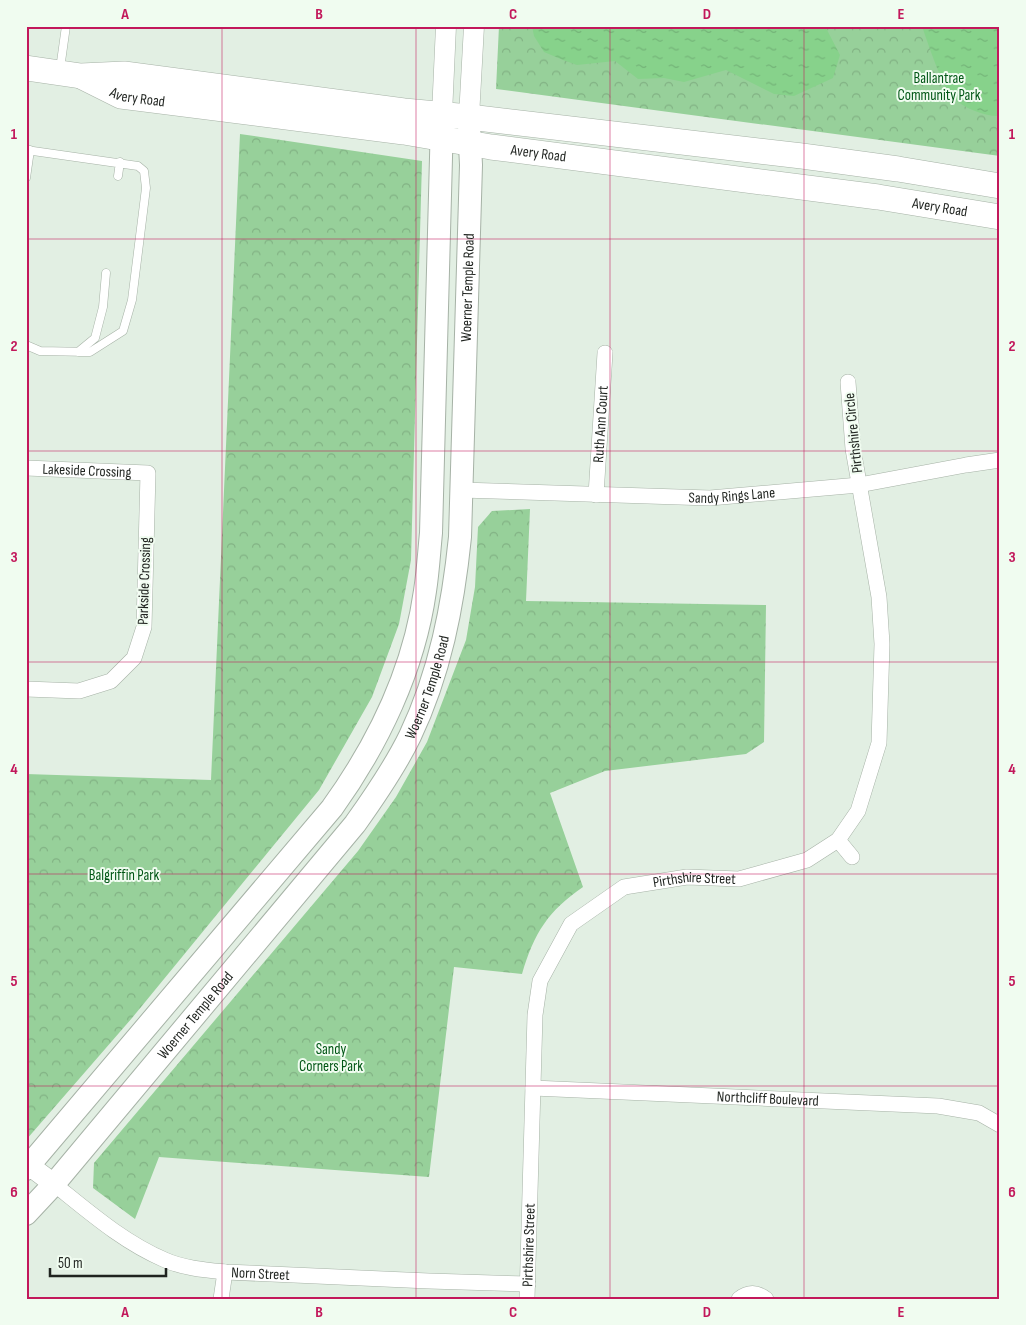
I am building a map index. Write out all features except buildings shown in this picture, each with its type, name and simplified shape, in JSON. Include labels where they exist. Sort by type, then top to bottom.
[{"type":"main road","name":"Avery Road","points":[[26,68],[70,74],[124,74],[404,111],[811,157],[1000,186]]},
{"type":"main road","name":"Avery Road","points":[[70,74],[121,96],[404,132],[470,144],[878,197],[1000,217]]},
{"type":"main road","name":"Woerner Temple Road","points":[[27,1166],[332,808],[376,738],[402,679],[416,634],[425,592],[431,534],[442,114]]},
{"type":"main road","name":"Woerner Temple Road","points":[[26,1214],[54,1184],[355,824],[381,787],[410,737],[430,688],[445,639],[455,585],[460,537],[471,175],[469,117]]},
{"type":"street","name":"Woerner Temple Road","points":[[442,114],[446,26]]},
{"type":"street","name":"Woerner Temple Road","points":[[469,117],[474,26]]},
{"type":"street","name":"Ruth Ann Court","points":[[596,495],[605,354]]},
{"type":"street","name":"Pirthshire Circle","points":[[848,382],[853,449],[859,485]]},
{"type":"street","name":"Sandy Rings Lane","points":[[461,490],[710,498],[859,485],[1000,460]]},
{"type":"street","name":"Lakeside Crossing","points":[[26,468],[148,473]]},
{"type":"street","name":"Parkside Crossing","points":[[26,688],[79,691],[111,681],[134,658],[144,627],[148,473]]},
{"type":"street","name":"Pirthshire Street","points":[[527,1291],[535,1015],[540,981],[571,924],[624,887],[687,877],[739,879],[808,860],[838,840],[858,811],[879,743],[882,644],[879,597],[859,485]]},
{"type":"street","points":[[838,840],[852,857]]},
{"type":"street","name":"Northcliff Boulevard","points":[[533,1088],[938,1106],[979,1113],[1000,1125]]},
{"type":"street","name":"Norn Street","points":[[27,1166],[54,1184],[112,1230],[165,1260],[195,1269],[429,1281],[527,1291]]},
{"type":"street","points":[[221,1299],[225,1272]]},
{"type":"street","points":[[739,1299],[750,1294],[758,1294],[766,1299]]},
{"type":"lane","points":[[66,26],[70,74]]},
{"type":"lane","points":[[26,178],[28,150],[138,166],[144,170],[146,188],[132,300],[123,332],[90,352],[40,351],[26,345]]},
{"type":"lane","points":[[118,176],[120,162]]},
{"type":"lane","points":[[78,352],[95,338],[103,307],[106,273]]},
{"type":"green space","name":"Ballantrae Community Park","points":[[499,26],[1000,26],[1000,156],[496,89]]},
{"type":"green space","name":"Balgriffin Park","points":[[240,134],[422,161],[411,560],[399,624],[372,697],[319,790],[132,1018],[26,1140],[26,774],[211,780]]},
{"type":"green space","name":"Sandy Corners Park","points":[[530,509],[526,601],[766,605],[764,742],[746,754],[605,771],[550,793],[583,887],[551,914],[537,935],[522,974],[454,967],[429,1177],[159,1157],[135,1219],[93,1188],[94,1163],[358,851],[396,797],[427,742],[466,640],[475,587],[478,527],[492,511]]},
{"type":"green space","points":[[26,973],[36,977],[26,997]]},
{"type":"water","points":[[532,26],[825,26],[840,55],[833,78],[794,96],[774,94],[726,70],[684,82],[664,78],[638,79],[615,61],[577,65],[544,52],[534,36]]},
{"type":"water","points":[[922,26],[1000,26],[1000,116],[975,111],[953,98],[940,75]]}]
